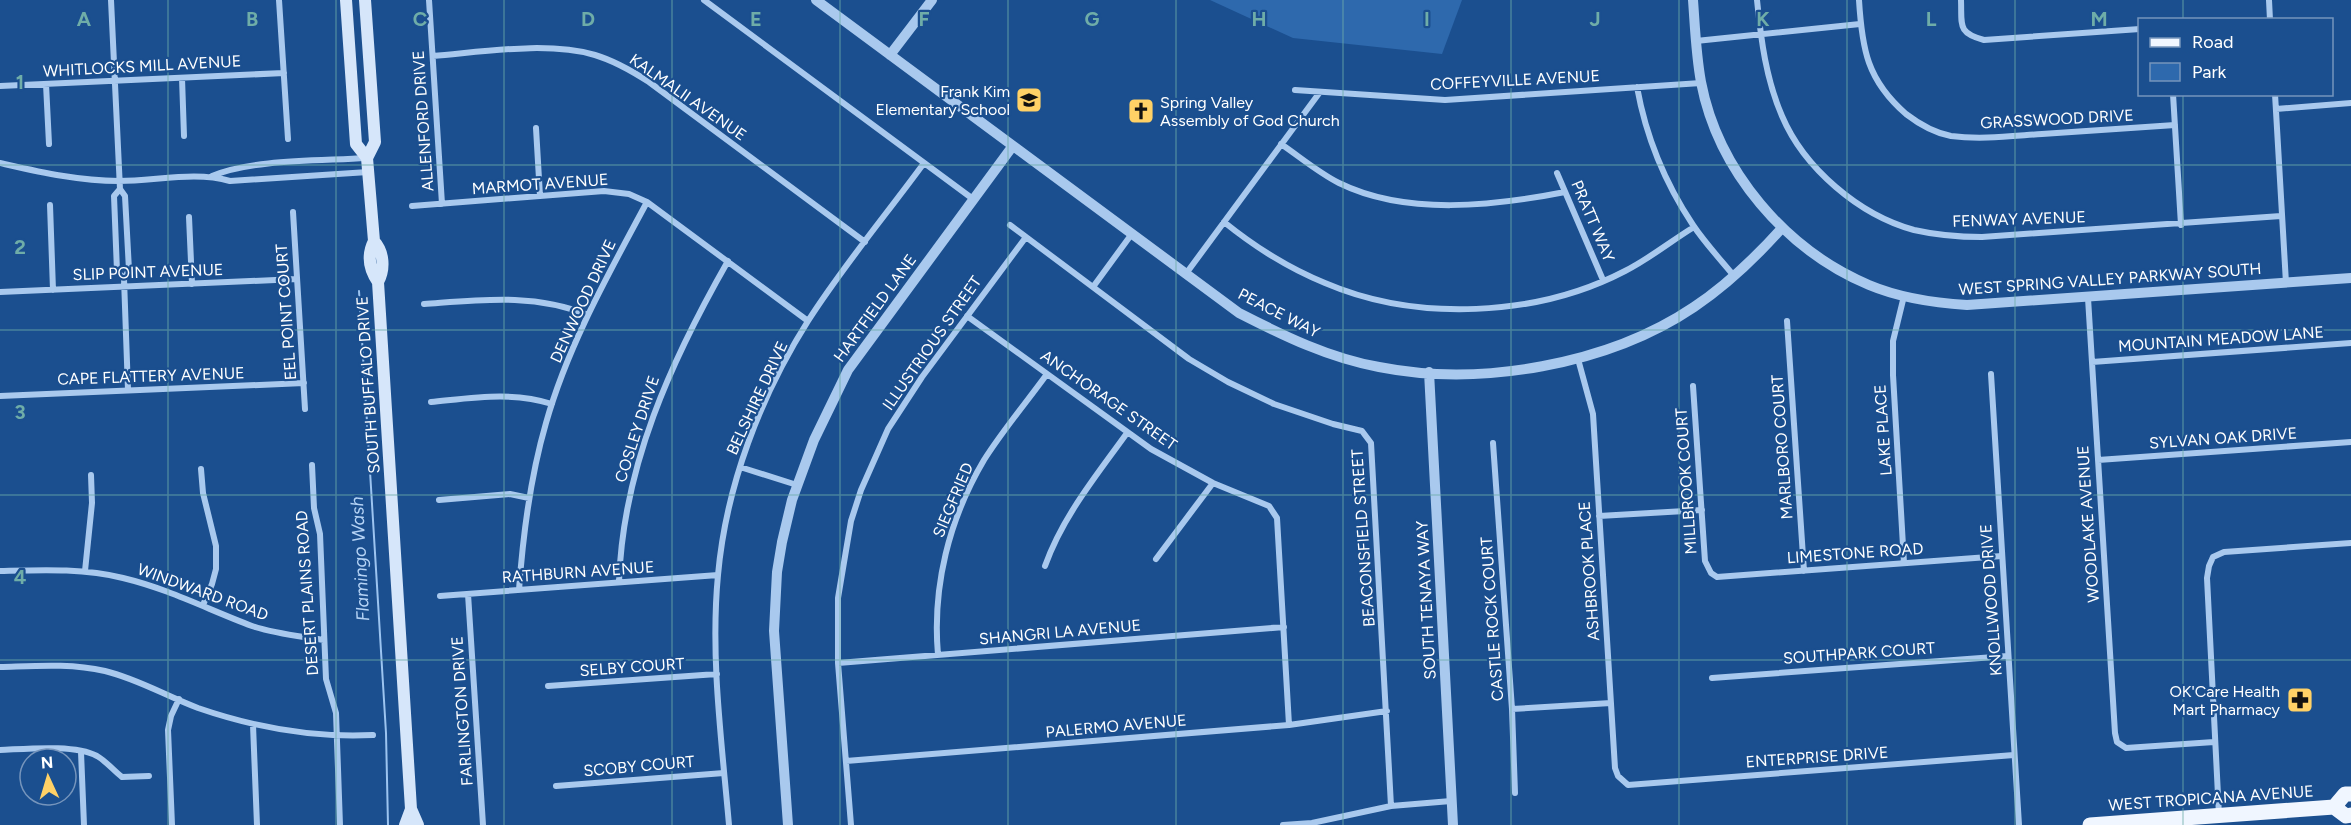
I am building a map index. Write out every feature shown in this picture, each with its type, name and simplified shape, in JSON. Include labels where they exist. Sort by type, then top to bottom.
[{"type":"main road","name":"SOUTH BUFFALO DRIVE","points":[[346,0],[356,144],[367,158]]},
{"type":"main road","name":"SOUTH BUFFALO DRIVE","points":[[364,0],[375,142],[367,158],[374,241],[369,250],[372,273],[378,282],[411,809],[417,825]]},
{"type":"main road","name":"WEST TROPICANA AVENUE","points":[[2334,807],[2345,794],[2351,794]]},
{"type":"main road","name":"WEST TROPICANA AVENUE","points":[[2090,825],[2334,807],[2346,816],[2351,815]]},
{"type":"main road","name":"SOUTH BUFFALO DRIVE","points":[[405,825],[411,809]]},
{"type":"street","points":[[111,0],[119,181],[120,189],[125,196],[129,270],[124,283],[128,390]]},
{"type":"street","points":[[279,0],[288,139]]},
{"type":"street","name":"ALLENFORD DRIVE","points":[[429,0],[442,204]]},
{"type":"street","points":[[704,0],[974,199]]},
{"type":"street","name":"PEACE WAY","points":[[816,0],[1239,313],[1296,342],[1379,368],[1456,374],[1508,372],[1578,359],[1638,337],[1693,308],[1750,263],[1782,228]]},
{"type":"street","points":[[890,55],[932,0]]},
{"type":"street","name":"WEST SPRING VALLEY PARKWAY SOUTH","points":[[1693,0],[1701,83],[1719,138],[1745,183],[1761,206],[1782,228],[1833,266],[1869,285],[1904,296],[1967,305],[2351,278]]},
{"type":"street","name":"FENWAY AVENUE","points":[[1757,0],[1767,72],[1782,116],[1793,138],[1820,172],[1858,204],[1896,224],[1914,230],[1973,237],[2181,225],[2281,216]]},
{"type":"street","name":"GRASSWOOD DRIVE","points":[[1859,0],[1860,24],[1872,73],[1888,99],[1915,122],[1949,135],[1983,138],[2175,125]]},
{"type":"street","points":[[1961,0],[1962,25],[1965,32],[1984,40],[2138,29]]},
{"type":"street","points":[[2269,0],[2270,18]]},
{"type":"street","points":[[1696,41],[1860,24]]},
{"type":"street","name":"KALMALII AVENUE","points":[[433,56],[553,48],[584,52],[605,58],[649,82],[865,242]]},
{"type":"street","name":"WHITLOCKS MILL AVENUE","points":[[0,86],[284,73]]},
{"type":"street","points":[[182,78],[184,136]]},
{"type":"street","name":"COFFEYVILLE AVENUE","points":[[1295,90],[1445,100],[1701,83]]},
{"type":"street","points":[[46,84],[49,144]]},
{"type":"street","points":[[1637,87],[1641,111],[1654,152],[1674,195],[1694,227],[1734,276]]},
{"type":"street","points":[[1185,275],[1320,92]]},
{"type":"street","points":[[2173,96],[2181,225]]},
{"type":"street","points":[[2275,96],[2286,283]]},
{"type":"street","points":[[2276,109],[2351,103]]},
{"type":"street","points":[[536,128],[540,196]]},
{"type":"street","points":[[1281,144],[1337,182],[1362,193],[1397,200],[1471,205],[1524,200],[1565,192]]},
{"type":"street","name":"HARTFIELD LANE","points":[[788,825],[774,631],[777,572],[782,542],[797,485],[814,440],[848,370],[1012,147]]},
{"type":"street","points":[[212,176],[229,169],[249,166],[367,158]]},
{"type":"street","points":[[0,163],[65,177],[119,181],[212,176],[230,181],[368,172]]},
{"type":"street","name":"BELSHIRE DRIVE","points":[[729,825],[715,642],[718,575],[729,506],[740,467],[749,440],[777,378],[808,321],[924,163]]},
{"type":"street","name":"PRATT WAY","points":[[1557,174],[1603,280]]},
{"type":"street","points":[[120,189],[114,196],[117,271],[124,283]]},
{"type":"street","name":"MARMOT AVENUE","points":[[412,206],[613,191],[628,194],[647,202],[808,321]]},
{"type":"street","name":"DENWOOD DRIVE","points":[[519,590],[523,531],[552,404],[588,315],[647,202]]},
{"type":"street","points":[[50,205],[53,290]]},
{"type":"street","name":"EEL POINT COURT","points":[[293,212],[305,409]]},
{"type":"street","points":[[189,217],[192,284]]},
{"type":"street","points":[[1224,222],[1247,241],[1287,266],[1326,284],[1405,305],[1478,310],[1523,304],[1567,294],[1625,271],[1694,227]]},
{"type":"street","name":"BEACONSFIELD STREET","points":[[1010,225],[1189,358],[1228,382],[1274,404],[1333,424],[1362,431],[1368,436],[1371,443],[1391,806]]},
{"type":"street","points":[[1093,287],[1131,235]]},
{"type":"street","name":"ILLUSTRIOUS STREET","points":[[851,825],[838,663],[838,598],[851,521],[861,490],[888,429],[922,376],[1026,237]]},
{"type":"street","name":"COSLEY DRIVE","points":[[619,582],[620,549],[632,486],[655,409],[667,377],[728,261]]},
{"type":"street","name":"SLIP POINT AVENUE","points":[[0,292],[53,290],[124,283],[192,284],[297,279]]},
{"type":"street","name":"LAKE PLACE","points":[[1904,296],[1893,341],[1904,563]]},
{"type":"street","points":[[423,304],[510,298],[553,304],[588,315]]},
{"type":"street","name":"WOODLAKE AVENUE","points":[[2088,298],[2117,742],[2126,748],[2214,742]]},
{"type":"street","name":"ANCHORAGE STREET","points":[[967,316],[1151,449],[1213,483],[1269,506],[1274,512],[1277,519],[1290,725]]},
{"type":"street","name":"MARLBORO COURT","points":[[1787,321],[1804,571]]},
{"type":"street","name":"MOUNTAIN MEADOW LANE","points":[[2092,362],[2351,343]]},
{"type":"street","name":"ASHBROOK PLACE","points":[[1578,359],[1593,414],[1615,768],[1623,782]]},
{"type":"street","name":"SOUTH TENAYA WAY","points":[[1429,372],[1453,825]]},
{"type":"street","name":"SIEGFRIED","points":[[938,655],[937,596],[948,540],[973,479],[1047,374]]},
{"type":"street","name":"KNOLLWOOD DRIVE","points":[[1991,374],[2019,825]]},
{"type":"street","name":"CAPE FLATTERY AVENUE","points":[[0,396],[304,383]]},
{"type":"street","name":"MILLBROOK COURT","points":[[1693,386],[1705,561],[1711,573]]},
{"type":"street","points":[[431,402],[509,395],[537,399],[552,404]]},
{"type":"street","points":[[1045,566],[1053,543],[1072,509],[1127,433]]},
{"type":"street","name":"SYLVAN OAK DRIVE","points":[[2098,460],[2351,442]]},
{"type":"street","name":"CASTLE ROCK COURT","points":[[1493,443],[1512,709],[1515,793]]},
{"type":"street","name":"DESERT PLAINS ROAD","points":[[312,465],[314,508],[320,534],[326,679],[336,713],[340,825]]},
{"type":"street","points":[[740,467],[797,485]]},
{"type":"street","points":[[201,469],[203,493],[216,546],[216,569],[203,605]]},
{"type":"street","points":[[84,572],[92,503],[91,475]]},
{"type":"street","points":[[1156,559],[1213,483]]},
{"type":"street","points":[[439,500],[510,494],[529,498]]},
{"type":"street","points":[[1599,516],[1702,510]]},
{"type":"street","points":[[2219,815],[2208,566],[2213,557],[2224,552],[2351,543]]},
{"type":"street","name":"LIMESTONE ROAD","points":[[1711,573],[1717,577],[2002,556]]},
{"type":"street","name":"WINDWARD ROAD","points":[[0,571],[60,570],[131,580],[169,591],[254,626],[279,633],[324,640]]},
{"type":"street","name":"RATHBURN AVENUE","points":[[440,596],[718,575]]},
{"type":"street","name":"FARLINGTON DRIVE","points":[[468,594],[483,825]]},
{"type":"street","name":"SHANGRI LA AVENUE","points":[[838,663],[1284,627]]},
{"type":"street","name":"SOUTHPARK COURT","points":[[1712,678],[2008,656]]},
{"type":"street","points":[[0,667],[57,665],[102,671],[133,679],[178,699],[254,725],[295,733],[337,736],[372,735]]},
{"type":"street","name":"SELBY COURT","points":[[549,686],[717,674]]},
{"type":"street","points":[[172,825],[168,730],[178,699]]},
{"type":"street","points":[[1512,709],[1611,703]]},
{"type":"street","name":"PALERMO AVENUE","points":[[846,761],[1290,725],[1387,711]]},
{"type":"street","points":[[254,725],[257,825]]},
{"type":"street","points":[[0,750],[42,748],[81,752],[98,756],[122,777],[149,776]]},
{"type":"street","points":[[81,752],[84,825]]},
{"type":"street","name":"ENTERPRISE DRIVE","points":[[1623,782],[1629,784],[2014,755]]},
{"type":"street","name":"SCOBY COURT","points":[[556,786],[724,773]]},
{"type":"street","points":[[1283,825],[1312,823],[1391,806],[1451,801]]},
{"type":"green space","points":[[1210,0],[1462,0],[1442,54],[1293,38]]},
{"type":"waterway","name":"Flamingo Wash","points":[[359,291],[386,733],[388,825]]},
{"type":"place","name":"Frank Kim Elementary School","points":[[1029,100]]},
{"type":"place","name":"Spring Valley Assembly of God Church","points":[[1141,111]]},
{"type":"place","name":"OK'Care Health Mart Pharmacy","points":[[2300,700]]}]
